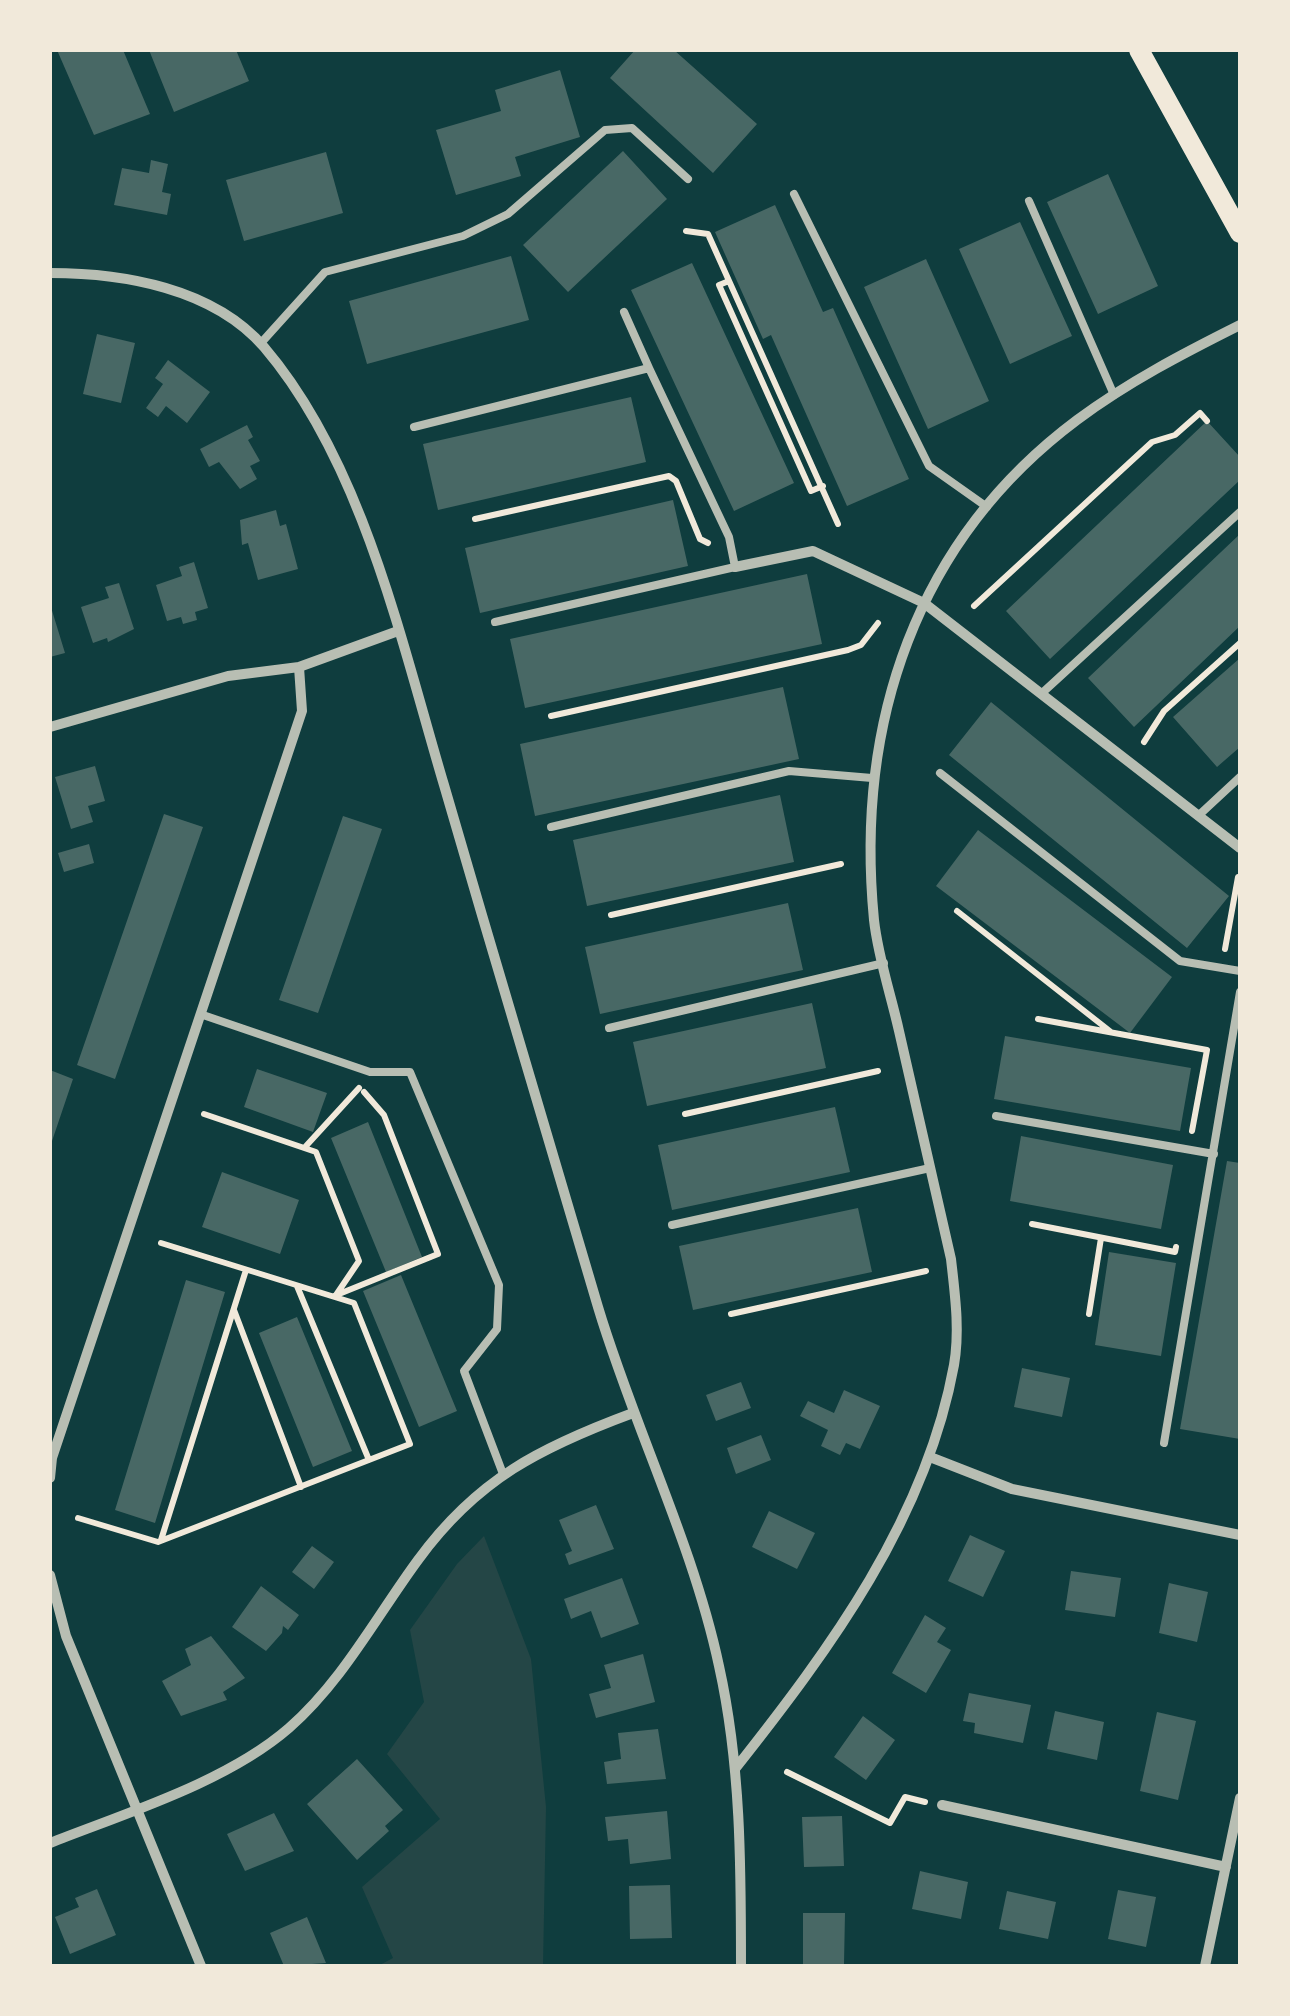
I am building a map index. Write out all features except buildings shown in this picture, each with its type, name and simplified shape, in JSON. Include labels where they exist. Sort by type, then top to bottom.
[{"type":"main road","points":[[1140,50],[1240,233]]},
{"type":"street","points":[[50,273],[103,273],[155,285],[204,304],[261,344],[306,405],[350,491],[398,631],[633,1413],[719,1664],[735,1768],[741,1966]]},
{"type":"street","points":[[735,1768],[800,1686],[868,1586],[930,1458],[954,1364],[958,1314],[930,1168],[874,923],[872,778],[889,692],[924,603],[956,545],[1016,473],[1076,420],[1152,369],[1240,324]]},
{"type":"street","points":[[736,567],[813,551],[924,603],[1240,848]]},
{"type":"street","points":[[50,727],[228,676],[299,667],[398,631]]},
{"type":"street","points":[[50,1478],[52,1458],[302,711],[299,667]]},
{"type":"street","points":[[50,1843],[137,1809],[249,1757],[286,1730],[325,1694],[420,1557],[462,1508],[503,1474],[555,1442],[633,1413]]},
{"type":"street","points":[[930,1458],[1012,1489],[1240,1535]]},
{"type":"street","points":[[50,1575],[66,1636],[201,1966]]},
{"type":"street","points":[[1205,1966],[1240,1798]]},
{"type":"street","points":[[942,1804],[1226,1867]]},
{"type":"lane","points":[[261,344],[326,272],[462,236],[508,214],[605,130],[632,128],[688,179]]},
{"type":"lane","points":[[794,194],[928,466],[988,508]]},
{"type":"lane","points":[[1029,201],[1114,395]]},
{"type":"lane","points":[[495,622],[736,567],[729,537],[624,312]]},
{"type":"lane","points":[[414,427],[649,368]]},
{"type":"lane","points":[[1041,694],[1240,512]]},
{"type":"lane","points":[[551,826],[789,771],[872,778]]},
{"type":"lane","points":[[940,773],[1180,961],[1240,971]]},
{"type":"lane","points":[[1198,816],[1240,777]]},
{"type":"lane","points":[[609,1028],[884,963]]},
{"type":"lane","points":[[1164,1443],[1240,992]]},
{"type":"lane","points":[[202,1015],[370,1072],[410,1072],[499,1285],[497,1329],[464,1371],[503,1474]]},
{"type":"lane","points":[[996,1116],[1214,1154]]},
{"type":"lane","points":[[672,1226],[930,1168]]},
{"type":"path","points":[[686,231],[708,234],[838,524]]},
{"type":"path","points":[[729,281],[719,286],[811,491],[823,486]]},
{"type":"path","points":[[974,606],[1152,442],[1175,435],[1200,413],[1207,421]]},
{"type":"path","points":[[475,518],[669,476],[676,481],[700,539],[708,542]]},
{"type":"path","points":[[551,716],[848,650],[860,644],[878,623]]},
{"type":"path","points":[[1144,742],[1164,711],[1240,643]]},
{"type":"path","points":[[611,914],[841,864]]},
{"type":"path","points":[[1222,968],[1238,876]]},
{"type":"path","points":[[957,911],[1111,1032]]},
{"type":"path","points":[[1038,1019],[1206,1050]]},
{"type":"path","points":[[1189,1150],[1210,1034]]},
{"type":"path","points":[[685,1114],[878,1071]]},
{"type":"path","points":[[334,1296],[438,1254],[384,1115],[349,1080]]},
{"type":"path","points":[[306,1146],[359,1088]]},
{"type":"path","points":[[204,1114],[316,1152],[359,1261],[334,1296]]},
{"type":"path","points":[[1032,1224],[1175,1252],[1178,1235]]},
{"type":"path","points":[[1088,1314],[1101,1238]]},
{"type":"path","points":[[78,1518],[160,1541],[410,1444],[354,1303],[160,1243]]},
{"type":"path","points":[[160,1541],[246,1270]]},
{"type":"path","points":[[730,1314],[926,1270]]},
{"type":"path","points":[[296,1285],[369,1460]]},
{"type":"path","points":[[233,1308],[302,1486]]},
{"type":"path","points":[[787,1772],[890,1824],[904,1797],[927,1802]]},
{"type":"shaded area","points":[[484,1536],[531,1659],[546,1807],[543,1966],[378,1966],[393,1958],[362,1887],[440,1819],[387,1754],[424,1702],[410,1630],[457,1564]]}]
